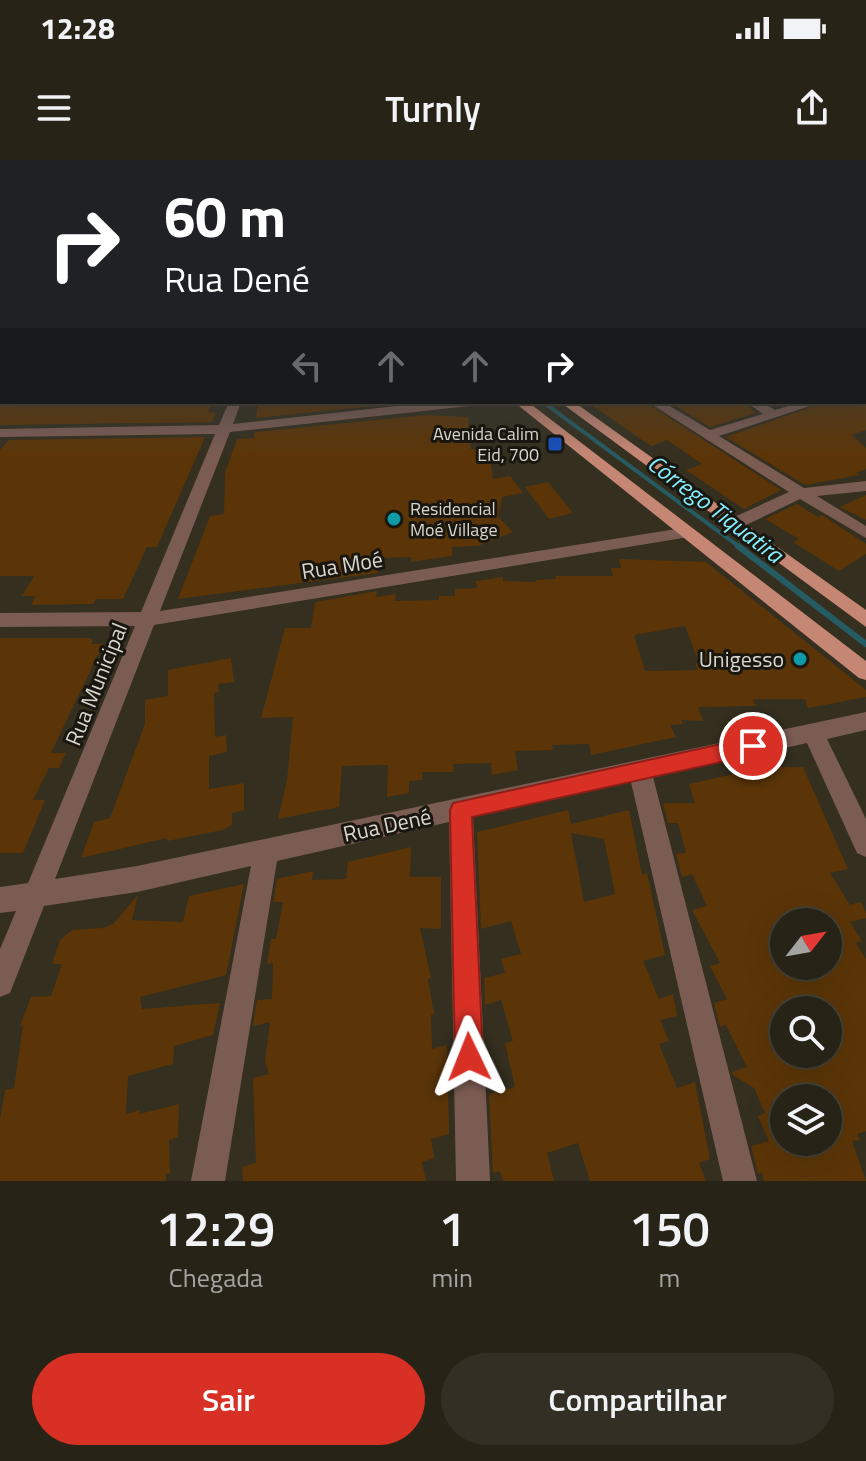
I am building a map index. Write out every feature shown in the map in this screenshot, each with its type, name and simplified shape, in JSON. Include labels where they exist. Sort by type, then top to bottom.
[{"type":"main road","points":[[523,404],[866,672]]},
{"type":"main road","points":[[569,404],[866,620]]},
{"type":"street","name":"Rua Municipal","points":[[0,983],[234,404]]},
{"type":"street","points":[[0,433],[224,430],[452,404]]},
{"type":"street","points":[[657,404],[866,533]]},
{"type":"street","points":[[755,404],[773,415]]},
{"type":"street","points":[[709,435],[809,404]]},
{"type":"street","points":[[736,523],[800,493],[866,486]]},
{"type":"street","name":"Rua Moé","points":[[0,620],[148,619],[689,532]]},
{"type":"street","name":"Rua Dené","points":[[0,900],[35,897],[266,851],[866,721]]},
{"type":"street","points":[[813,733],[866,845]]},
{"type":"street","points":[[640,770],[740,1181]]},
{"type":"street","points":[[461,810],[473,1181]]},
{"type":"street","points":[[208,1181],[266,851]]},
{"type":"building","points":[[0,404],[212,404],[208,412],[216,413],[212,422],[0,425]]},
{"type":"building","points":[[258,404],[373,406],[256,418]]},
{"type":"building","points":[[590,404],[648,404],[781,490],[744,509],[686,470],[702,464],[667,440],[652,446]]},
{"type":"building","points":[[672,404],[745,404],[756,413],[710,427]]},
{"type":"building","points":[[819,404],[866,404],[866,430],[851,435],[866,448],[866,469],[856,473],[859,475],[805,485],[726,437]]},
{"type":"building","points":[[427,415],[468,417],[471,449],[489,451],[493,479],[510,476],[523,493],[502,497],[498,517],[513,532],[478,546],[452,547],[452,556],[411,562],[411,557],[380,558],[378,573],[178,599],[210,516],[224,514],[225,473],[237,439],[254,438],[255,432]]},
{"type":"building","points":[[205,437],[157,547],[147,547],[123,599],[96,599],[93,604],[31,605],[36,596],[22,596],[34,576],[0,576],[0,450],[9,440]]},
{"type":"building","points":[[548,482],[573,513],[549,519],[525,487]]},
{"type":"building","points":[[866,495],[866,520],[840,507]]},
{"type":"building","points":[[797,504],[818,517],[822,515],[866,544],[866,554],[839,571],[793,542],[799,539],[765,519]]},
{"type":"building","points":[[619,559],[706,562],[866,690],[866,697],[808,708],[805,699],[753,699],[756,706],[698,707],[703,721],[681,720],[683,724],[670,725],[676,737],[591,755],[589,744],[552,745],[553,750],[515,751],[518,770],[492,775],[491,763],[453,764],[454,772],[422,772],[422,780],[409,781],[409,793],[387,797],[388,765],[342,766],[339,807],[278,819],[287,780],[293,717],[261,718],[285,628],[311,628],[315,602],[377,591],[376,597],[396,594],[395,601],[439,600],[439,596],[455,596],[455,589],[477,588],[476,581],[503,577],[503,581],[536,582],[556,579],[555,576],[613,576],[611,568],[621,568]],"holes":[[[685,626],[699,663],[695,663],[698,670],[645,671],[634,635]]]},
{"type":"building","points":[[0,638],[89,638],[93,640],[91,644],[103,644],[51,753],[66,753],[59,768],[49,768],[33,800],[45,800],[23,853],[0,853]]},
{"type":"building","points":[[231,658],[234,682],[218,684],[219,692],[214,693],[215,737],[226,735],[227,752],[209,756],[209,789],[244,783],[244,810],[232,813],[232,825],[223,830],[167,841],[167,838],[81,858],[94,822],[110,818],[145,724],[145,700],[168,696],[168,670]]},
{"type":"building","points":[[765,767],[803,767],[848,869],[830,873],[850,905],[861,902],[866,913],[866,918],[850,922],[862,941],[856,943],[866,959],[866,1131],[857,1134],[860,1140],[852,1141],[866,1181],[764,1181],[762,1172],[758,1174],[751,1146],[769,1141],[758,1116],[765,1113],[754,1088],[732,1072],[747,1067],[726,1025],[720,1027],[714,1003],[727,999],[710,966],[720,963],[692,910],[707,906],[692,874],[682,877],[676,854],[686,853],[678,823],[668,823],[663,803],[695,803],[689,784]]},
{"type":"building","points":[[568,810],[571,824],[629,810],[642,875],[647,873],[665,955],[643,961],[659,999],[673,994],[677,1016],[660,1020],[669,1041],[659,1044],[677,1088],[695,1082],[710,1159],[699,1163],[706,1181],[590,1181],[578,1143],[547,1153],[554,1181],[503,1181],[500,1171],[493,1173],[489,1094],[515,1087],[505,1043],[513,1041],[501,1000],[485,1005],[484,978],[505,973],[501,959],[521,954],[511,921],[481,929],[477,832]],"holes":[[[571,833],[604,839],[615,894],[584,902]]]},
{"type":"building","points":[[411,847],[410,877],[441,877],[441,929],[420,928],[431,978],[428,979],[434,1014],[431,1015],[432,1049],[447,1045],[449,1134],[431,1139],[434,1158],[422,1162],[426,1181],[243,1181],[242,1167],[256,1163],[253,1078],[269,1074],[265,1062],[270,1022],[253,1026],[257,1000],[272,999],[273,963],[267,964],[271,939],[276,939],[283,902],[273,902],[277,879],[313,871],[312,880],[346,879],[348,862]]},
{"type":"building","points":[[244,884],[226,975],[140,997],[142,1009],[220,1003],[213,1035],[174,1046],[173,1064],[128,1076],[126,1114],[140,1110],[139,1114],[179,1104],[178,1137],[169,1140],[170,1173],[166,1174],[166,1181],[0,1181],[0,1119],[5,1090],[14,1088],[23,1025],[20,1026],[31,997],[51,996],[62,964],[52,964],[60,940],[72,930],[103,928],[113,924],[138,895],[132,920],[183,922],[189,896]]},
{"type":"waterway","name":"Córrego Tiquatira","points":[[546,404],[741,548]]},
{"type":"waterway","name":"Córrego Tiquatira","points":[[738,546],[866,644]]},
{"type":"place","name":"Avenida Calim Eid, 700","points":[[555,444]]},
{"type":"place","name":"Residencial Moé Village","points":[[394,519]]},
{"type":"place","name":"Unigesso","points":[[800,659]]},
{"type":"route","points":[[469,1057],[461,810],[753,746]]}]
